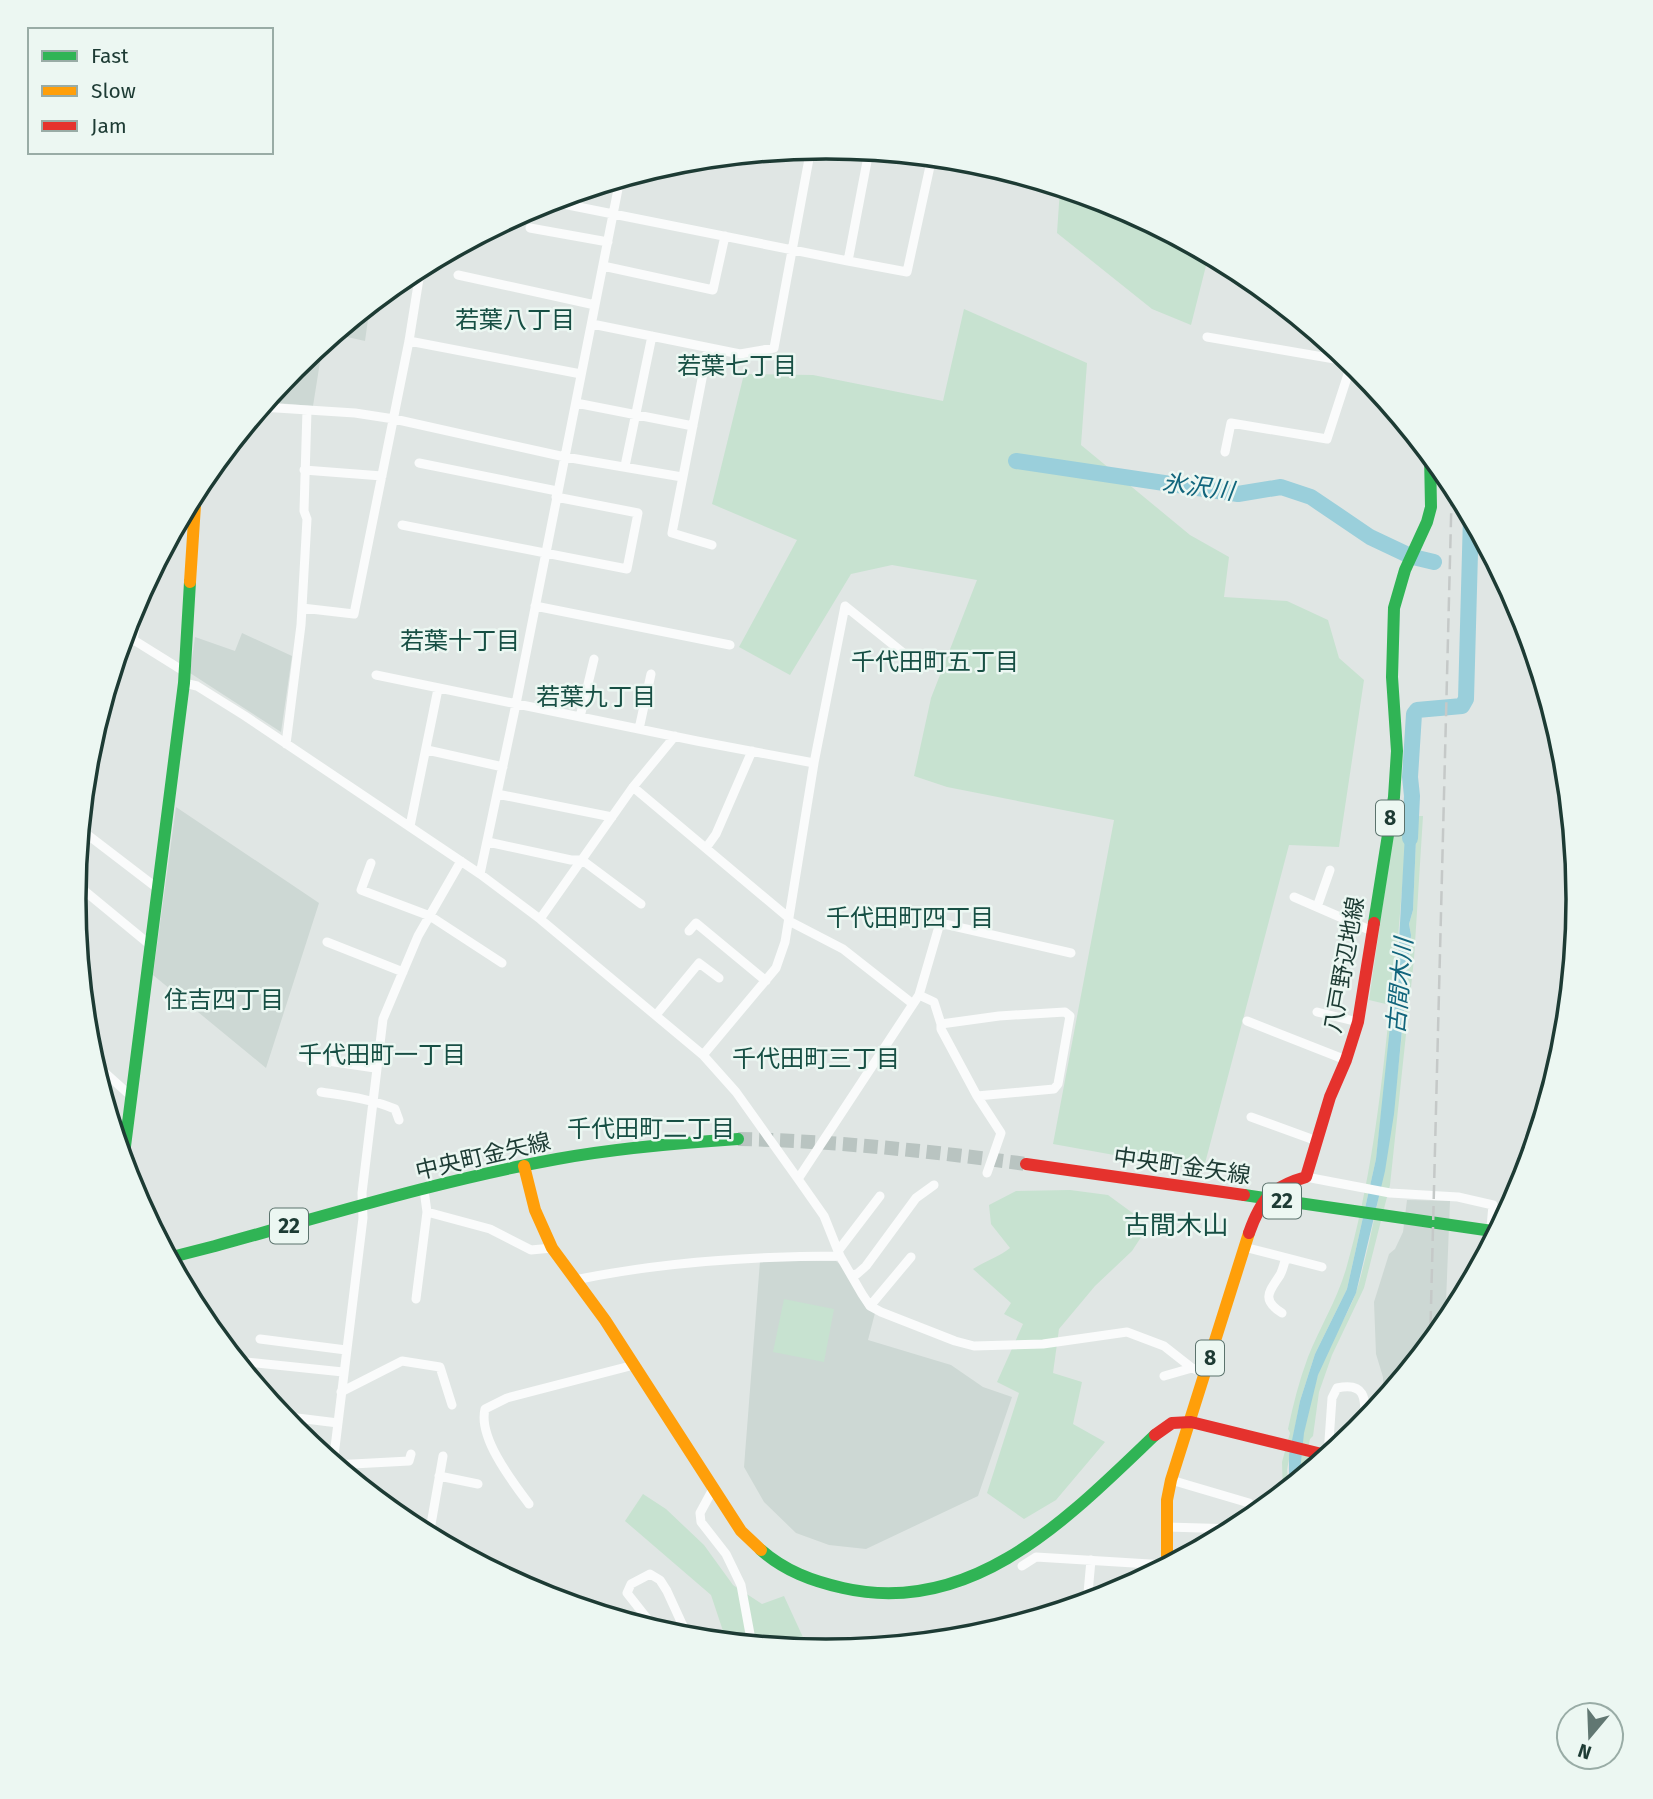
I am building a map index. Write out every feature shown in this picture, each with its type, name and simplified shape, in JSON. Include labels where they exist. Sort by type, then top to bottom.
[{"type":"main road","name":"八戸野辺地線","points":[[1306,1177],[1358,1022],[1397,751],[1392,677],[1394,608],[1405,570],[1427,522],[1431,507],[1430,472]]},
{"type":"main road","points":[[126,1141],[184,677],[194,514]]},
{"type":"main road","name":"中央町金矢線","points":[[363,1206],[524,1166],[605,1151],[670,1143],[738,1139]]},
{"type":"main road","name":"中央町金矢線","points":[[1026,1164],[1489,1231]]},
{"type":"main road","points":[[524,1166],[535,1210],[552,1248],[605,1321],[741,1531],[762,1552],[784,1567],[826,1584],[867,1594],[897,1595],[928,1591],[984,1569],[1050,1531],[1158,1432],[1172,1423],[1191,1422],[1318,1453]]},
{"type":"main road","name":"8","points":[[1166,1558],[1171,1480],[1255,1216],[1268,1194],[1275,1188],[1306,1177]]},
{"type":"main road","name":"22","points":[[177,1256],[363,1206]]},
{"type":"street","points":[[592,324],[740,354],[774,348],[809,159]]},
{"type":"street","points":[[848,261],[867,160]]},
{"type":"street","points":[[569,205],[907,272],[930,166]]},
{"type":"street","points":[[480,874],[618,189]]},
{"type":"street","points":[[530,228],[608,242]]},
{"type":"street","points":[[603,266],[713,289],[725,236]]},
{"type":"street","points":[[458,275],[595,305]]},
{"type":"street","points":[[302,608],[354,614],[394,419],[418,282]]},
{"type":"street","points":[[625,466],[652,336]]},
{"type":"street","points":[[1207,337],[1331,358]]},
{"type":"street","points":[[409,341],[581,374]]},
{"type":"street","points":[[708,348],[672,533],[712,545]]},
{"type":"street","points":[[1225,452],[1231,423],[1327,439],[1348,374]]},
{"type":"street","points":[[576,403],[693,426]]},
{"type":"street","points":[[273,408],[355,413],[394,419],[565,457],[682,477]]},
{"type":"street","points":[[286,744],[302,608],[307,519],[303,511],[307,410]]},
{"type":"street","points":[[402,525],[627,569],[638,513],[419,463]]},
{"type":"street","points":[[304,470],[382,476]]},
{"type":"street","points":[[535,606],[730,645]]},
{"type":"street","points":[[703,1055],[776,968],[780,958],[845,606],[918,664]]},
{"type":"street","points":[[133,641],[480,874],[540,919],[703,1055],[736,1092],[824,1216],[839,1253],[870,1306],[974,1346],[1043,1344],[1127,1332],[1164,1346],[1192,1368],[1205,1373]]},
{"type":"street","points":[[580,717],[594,659]]},
{"type":"street","points":[[639,729],[651,674]]},
{"type":"street","points":[[376,676],[814,763]]},
{"type":"street","points":[[410,826],[438,689]]},
{"type":"street","points":[[540,919],[632,787],[675,736]]},
{"type":"street","points":[[427,750],[503,767]]},
{"type":"street","points":[[706,848],[716,834],[752,751]]},
{"type":"street","points":[[632,787],[789,920],[843,949],[914,1004]]},
{"type":"street","points":[[497,794],[612,817]]},
{"type":"street","points":[[89,836],[157,888]]},
{"type":"street","points":[[488,842],[582,860],[641,904]]},
{"type":"street","points":[[335,1453],[363,1206],[362,1193],[375,1068],[383,1019],[430,916],[461,861]]},
{"type":"street","points":[[371,863],[361,890],[430,916],[502,963]]},
{"type":"street","points":[[1317,907],[1330,870]]},
{"type":"street","points":[[86,892],[149,944]]},
{"type":"street","points":[[1294,897],[1372,931]]},
{"type":"street","points":[[689,931],[696,923],[765,981]]},
{"type":"street","points":[[799,1179],[919,995],[940,923],[1071,953]]},
{"type":"street","points":[[327,942],[403,972]]},
{"type":"street","points":[[656,1015],[699,963],[719,978]]},
{"type":"street","points":[[919,995],[934,1002],[941,1029],[977,1096],[1001,1133],[987,1172]]},
{"type":"street","points":[[941,1024],[999,1016],[1065,1012],[1070,1016],[1055,1089],[977,1096]]},
{"type":"street","points":[[1317,1012],[1358,1022]]},
{"type":"street","points":[[1247,1021],[1346,1060]]},
{"type":"street","points":[[301,1057],[375,1068]]},
{"type":"street","points":[[107,1075],[132,1097]]},
{"type":"street","points":[[321,1092],[360,1098],[395,1109],[399,1119]]},
{"type":"street","points":[[1251,1117],[1317,1141]]},
{"type":"street","points":[[1306,1177],[1390,1193],[1458,1197],[1493,1205],[1491,1227]]},
{"type":"street","points":[[851,1275],[857,1274],[866,1266],[916,1198],[934,1185]]},
{"type":"street","points":[[416,1299],[427,1212],[424,1190]]},
{"type":"street","points":[[839,1253],[880,1196]]},
{"type":"street","points":[[427,1212],[490,1229],[531,1250],[552,1248]]},
{"type":"street","points":[[1244,1247],[1322,1267]]},
{"type":"street","points":[[575,1280],[766,1256],[839,1253]]},
{"type":"street","points":[[870,1306],[911,1257]]},
{"type":"street","points":[[1282,1313],[1275,1309],[1268,1297],[1286,1258]]},
{"type":"street","points":[[260,1339],[346,1350]]},
{"type":"street","points":[[341,1392],[402,1361],[440,1367],[452,1405]]},
{"type":"street","points":[[249,1362],[343,1372]]},
{"type":"street","points":[[529,1504],[497,1456],[483,1419],[485,1409],[507,1398],[634,1365]]},
{"type":"street","points":[[1164,1376],[1192,1368]]},
{"type":"street","points":[[1330,1442],[1332,1398],[1337,1388],[1355,1387],[1365,1397],[1365,1407]]},
{"type":"street","points":[[298,1418],[338,1423]]},
{"type":"street","points":[[347,1463],[409,1461],[411,1454]]},
{"type":"street","points":[[431,1525],[443,1456]]},
{"type":"street","points":[[439,1476],[478,1483]]},
{"type":"street","points":[[1171,1480],[1249,1503]]},
{"type":"street","points":[[713,1489],[699,1513],[701,1522],[726,1554],[741,1585],[750,1636]]},
{"type":"street","points":[[1166,1527],[1217,1528]]},
{"type":"street","points":[[1022,1566],[1036,1557],[1152,1565]]},
{"type":"street","points":[[1088,1592],[1091,1560]]},
{"type":"street","points":[[646,1618],[627,1593],[631,1584],[650,1574],[660,1580],[667,1591],[683,1626]]},
{"type":"shaded area","points":[[368,318],[365,341],[346,337]]},
{"type":"shaded area","points":[[320,360],[313,406],[278,403]]},
{"type":"shaded area","points":[[242,633],[292,656],[281,732],[190,673],[195,637],[235,651]]},
{"type":"shaded area","points":[[176,807],[319,903],[266,1068],[153,975]]},
{"type":"shaded area","points":[[1407,1200],[1450,1201],[1446,1305],[1383,1387],[1376,1354],[1374,1302],[1389,1254],[1395,1249],[1403,1232]]},
{"type":"shaded area","points":[[760,1261],[836,1261],[844,1268],[866,1308],[875,1313],[868,1340],[951,1365],[983,1387],[1012,1397],[978,1496],[866,1549],[829,1545],[796,1533],[764,1502],[744,1467]]},
{"type":"green space","points":[[1059,196],[1154,235],[1206,264],[1191,325],[1152,309],[1057,233]]},
{"type":"green space","points":[[964,309],[1087,363],[1081,445],[1190,535],[1229,557],[1224,597],[1287,601],[1328,620],[1339,658],[1364,680],[1339,847],[1289,845],[1203,1171],[1053,1144],[1114,820],[947,787],[914,776],[931,698],[977,580],[892,565],[851,574],[790,675],[739,647],[797,540],[712,504],[744,374],[813,375],[943,401]]},
{"type":"green space","points":[[1398,815],[1406,816],[1388,1056],[1376,1159],[1347,1289],[1315,1354],[1300,1401],[1288,1478],[1283,1482],[1282,1462],[1296,1393],[1308,1357],[1346,1269],[1369,1171],[1390,1005],[1369,1000]]},
{"type":"green space","points":[[1417,816],[1423,816],[1414,959],[1390,1185],[1364,1288],[1332,1355],[1319,1392],[1313,1436],[1306,1456],[1312,1459],[1299,1469],[1311,1397],[1327,1351],[1356,1292],[1379,1197],[1393,1110],[1411,935],[1409,924],[1413,910]]},
{"type":"green space","points":[[1070,1190],[1108,1195],[1149,1225],[1132,1251],[1095,1286],[1059,1329],[1053,1373],[1082,1382],[1073,1424],[1105,1442],[1056,1500],[1024,1519],[987,1493],[1019,1393],[997,1382],[1023,1324],[1004,1314],[1011,1303],[973,1269],[1010,1248],[991,1224],[989,1205],[1016,1191]]},
{"type":"green space","points":[[784,1299],[834,1309],[824,1362],[773,1352]]},
{"type":"green space","points":[[643,1494],[666,1509],[704,1545],[733,1585],[762,1604],[784,1596],[804,1640],[724,1633],[711,1595],[625,1521]]},
{"type":"water","points":[[1406,816],[1417,816],[1413,910],[1409,924],[1411,935],[1394,1114],[1385,1171],[1356,1293],[1318,1375],[1304,1433],[1300,1468],[1289,1477],[1289,1455],[1300,1401],[1315,1354],[1347,1289],[1376,1159],[1399,941]]},
{"type":"waterway","name":"氷沢川","points":[[1016,461],[1238,494],[1281,487],[1311,497],[1370,537],[1406,554]]},
{"type":"waterway","name":"古間木川","points":[[1410,838],[1414,714],[1417,710],[1462,706],[1466,699],[1471,534]]},
{"type":"waterway","name":"氷沢川","points":[[1413,557],[1434,562]]},
{"type":"tunnel","points":[[738,1139],[882,1147],[1026,1164]]},
{"type":"railway","points":[[1430,1327],[1451,503]]},
{"type":"traffic: fast","points":[[1374,923],[1394,797],[1397,751],[1392,677],[1394,608],[1405,570],[1427,522],[1431,507],[1430,472]]},
{"type":"traffic: fast","points":[[126,1140],[184,683],[190,582]]},
{"type":"traffic: fast","points":[[215,1246],[514,1167],[625,1149],[738,1139]]},
{"type":"traffic: fast","points":[[1244,1195],[1489,1231]]},
{"type":"traffic: fast","points":[[177,1256],[215,1246]]},
{"type":"traffic: fast","points":[[761,1550],[799,1574],[843,1588],[890,1593],[935,1588],[976,1574],[1016,1553],[1089,1497],[1155,1435]]},
{"type":"traffic: slow","points":[[190,582],[194,514]]},
{"type":"traffic: slow","points":[[524,1166],[535,1210],[552,1248],[605,1320],[741,1531],[761,1550]]},
{"type":"traffic: slow","points":[[1167,1557],[1167,1500],[1171,1480],[1249,1233]]},
{"type":"traffic: jam","points":[[1249,1233],[1258,1211],[1269,1196],[1284,1185],[1306,1177],[1330,1097],[1358,1022],[1374,923]]},
{"type":"traffic: jam","points":[[1026,1164],[1244,1195]]},
{"type":"traffic: jam","points":[[1155,1435],[1172,1423],[1191,1422],[1318,1453]]},
{"type":"district","name":"若葉八丁目","points":[[515,320]]},
{"type":"district","name":"若葉七丁目","points":[[737,366]]},
{"type":"district","name":"若葉十丁目","points":[[460,641]]},
{"type":"district","name":"千代田町五丁目","points":[[935,662]]},
{"type":"district","name":"若葉九丁目","points":[[596,697]]},
{"type":"district","name":"千代田町四丁目","points":[[910,918]]},
{"type":"district","name":"住吉四丁目","points":[[224,1000]]},
{"type":"district","name":"千代田町一丁目","points":[[382,1055]]},
{"type":"district","name":"千代田町三丁目","points":[[816,1059]]},
{"type":"district","name":"千代田町二丁目","points":[[651,1129]]},
{"type":"district","name":"古間木山","points":[[1176,1225]]}]
